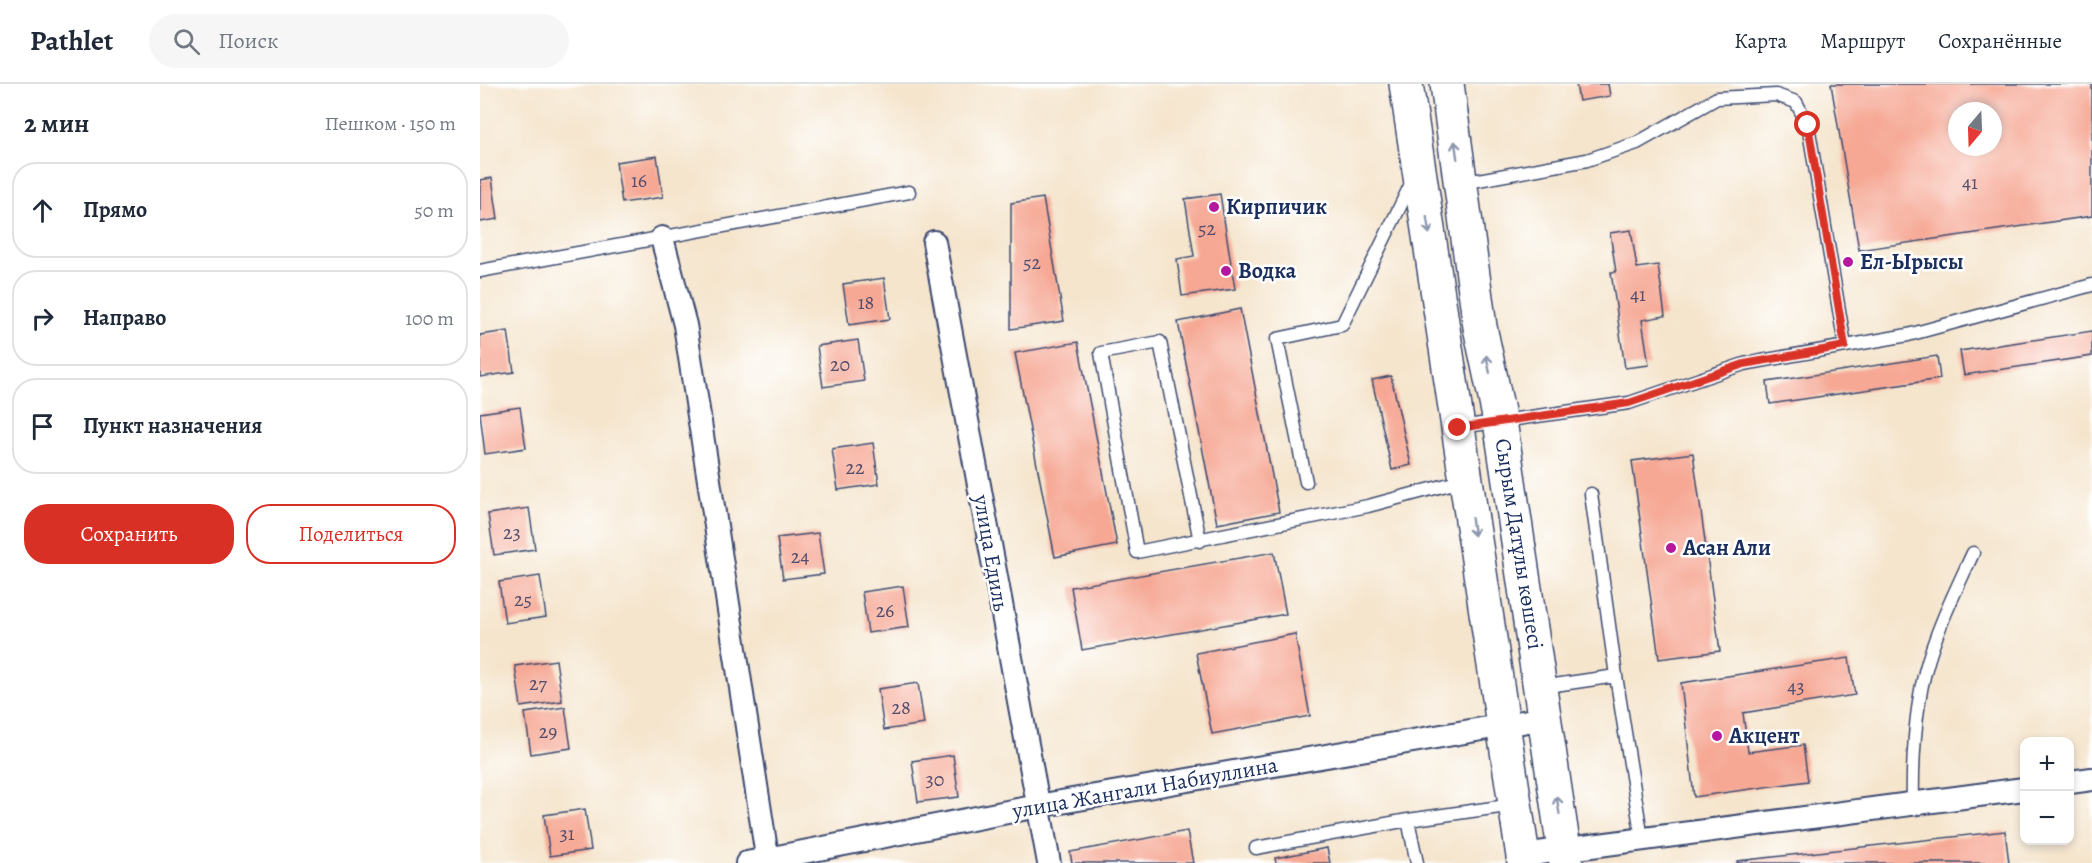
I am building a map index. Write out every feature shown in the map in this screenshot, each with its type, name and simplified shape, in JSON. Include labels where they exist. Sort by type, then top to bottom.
[{"type":"highway","name":"Сырым Датұлы көшесі","points":[[1406,84],[1524,859]]},
{"type":"highway","name":"Сырым Датұлы көшесі","points":[[1447,84],[1480,327],[1500,421],[1565,856]]},
{"type":"street","points":[[662,238],[685,325],[761,862]]},
{"type":"street","name":"улица Едиль","points":[[934,242],[1049,863]]},
{"type":"street","name":"улица Жангали Набиуллина","points":[[761,862],[1038,806],[1504,725],[1542,703]]},
{"type":"street","points":[[2074,781],[2092,779]]},
{"type":"street","points":[[1524,859],[1565,856],[1642,839],[2020,790]]},
{"type":"lane","points":[[1461,184],[1587,160],[1637,143],[1717,98],[1776,95],[1796,102],[1808,125],[1845,346]]},
{"type":"lane","points":[[1306,482],[1277,339],[1342,325],[1419,167]]},
{"type":"lane","points":[[480,271],[909,192]]},
{"type":"lane","points":[[1458,428],[1629,403],[1744,364],[1908,335],[2092,285]]},
{"type":"lane","points":[[1200,541],[1160,342],[1101,352],[1137,552],[1200,541],[1368,506],[1466,479]]},
{"type":"lane","points":[[1591,494],[1616,676],[1642,839]]},
{"type":"lane","points":[[1913,804],[1912,786],[1918,709],[1925,672],[1942,622],[1973,553]]},
{"type":"lane","points":[[1542,703],[1616,676]]},
{"type":"lane","points":[[1256,848],[1408,820],[1515,804]]},
{"type":"lane","points":[[1408,820],[1417,863]]},
{"type":"building","points":[[1576,84],[1608,84],[1610,96],[1579,101]]},
{"type":"building","points":[[1831,84],[2092,84],[2092,216],[1859,250]]},
{"type":"building","points":[[657,156],[663,197],[622,203],[616,162]]},
{"type":"building","points":[[492,178],[498,219],[480,222],[480,180]]},
{"type":"building","points":[[1220,194],[1235,289],[1182,296],[1177,259],[1194,256],[1185,199]]},
{"type":"building","points":[[1043,198],[1064,321],[1011,329],[1011,203]]},
{"type":"building","points":[[1631,230],[1637,268],[1658,265],[1665,316],[1642,320],[1649,365],[1625,368],[1611,272],[1616,272],[1610,233]]},
{"type":"building","points":[[884,278],[890,319],[849,325],[843,284]]},
{"type":"building","points":[[1240,309],[1279,512],[1217,524],[1178,322]]},
{"type":"building","points":[[508,331],[514,372],[480,377],[480,335]]},
{"type":"building","points":[[2092,331],[2092,356],[1964,375],[1960,351]]},
{"type":"building","points":[[858,340],[864,381],[823,387],[817,346]]},
{"type":"building","points":[[1078,342],[1117,545],[1055,557],[1015,353]]},
{"type":"building","points":[[1937,356],[1940,379],[1770,404],[1767,382]]},
{"type":"building","points":[[1391,376],[1411,465],[1392,470],[1372,380]]},
{"type":"building","points":[[520,407],[526,448],[485,454],[480,413]]},
{"type":"building","points":[[873,443],[879,484],[838,490],[832,449]]},
{"type":"building","points":[[1693,453],[1720,651],[1659,659],[1632,461]]},
{"type":"building","points":[[529,508],[535,549],[494,555],[488,514]]},
{"type":"building","points":[[818,533],[824,574],[783,579],[777,538]]},
{"type":"building","points":[[1274,552],[1286,614],[1082,650],[1071,587]]},
{"type":"building","points":[[540,576],[546,617],[505,623],[499,582]]},
{"type":"building","points":[[903,586],[909,627],[868,633],[862,592]]},
{"type":"building","points":[[1295,634],[1310,716],[1212,734],[1196,653]]},
{"type":"building","points":[[1849,658],[1855,695],[1743,713],[1748,752],[1803,745],[1808,781],[1694,797],[1681,683]]},
{"type":"building","points":[[556,660],[562,701],[521,707],[515,666]]},
{"type":"building","points":[[918,683],[924,724],[884,730],[878,689]]},
{"type":"building","points":[[565,707],[571,748],[531,754],[525,713]]},
{"type":"building","points":[[953,755],[959,797],[918,802],[912,761]]},
{"type":"building","points":[[585,809],[591,850],[550,856],[544,815]]},
{"type":"building","points":[[1187,831],[1193,863],[1072,863],[1070,852]]},
{"type":"building","points":[[2005,831],[2009,863],[1737,863],[1737,861]]},
{"type":"building","points":[[1327,848],[1330,863],[1276,863],[1275,858]]},
{"type":"place","name":"Кирпичик","points":[[1214,207]]},
{"type":"place","name":"Ел-Ырысы","points":[[1848,262]]},
{"type":"place","name":"Водка","points":[[1226,271]]},
{"type":"place","name":"Асан Али","points":[[1671,548]]},
{"type":"place","name":"Акцент","points":[[1717,736]]},
{"type":"route","points":[[1458,428],[1629,403],[1744,364],[1845,346],[1808,125]]}]
